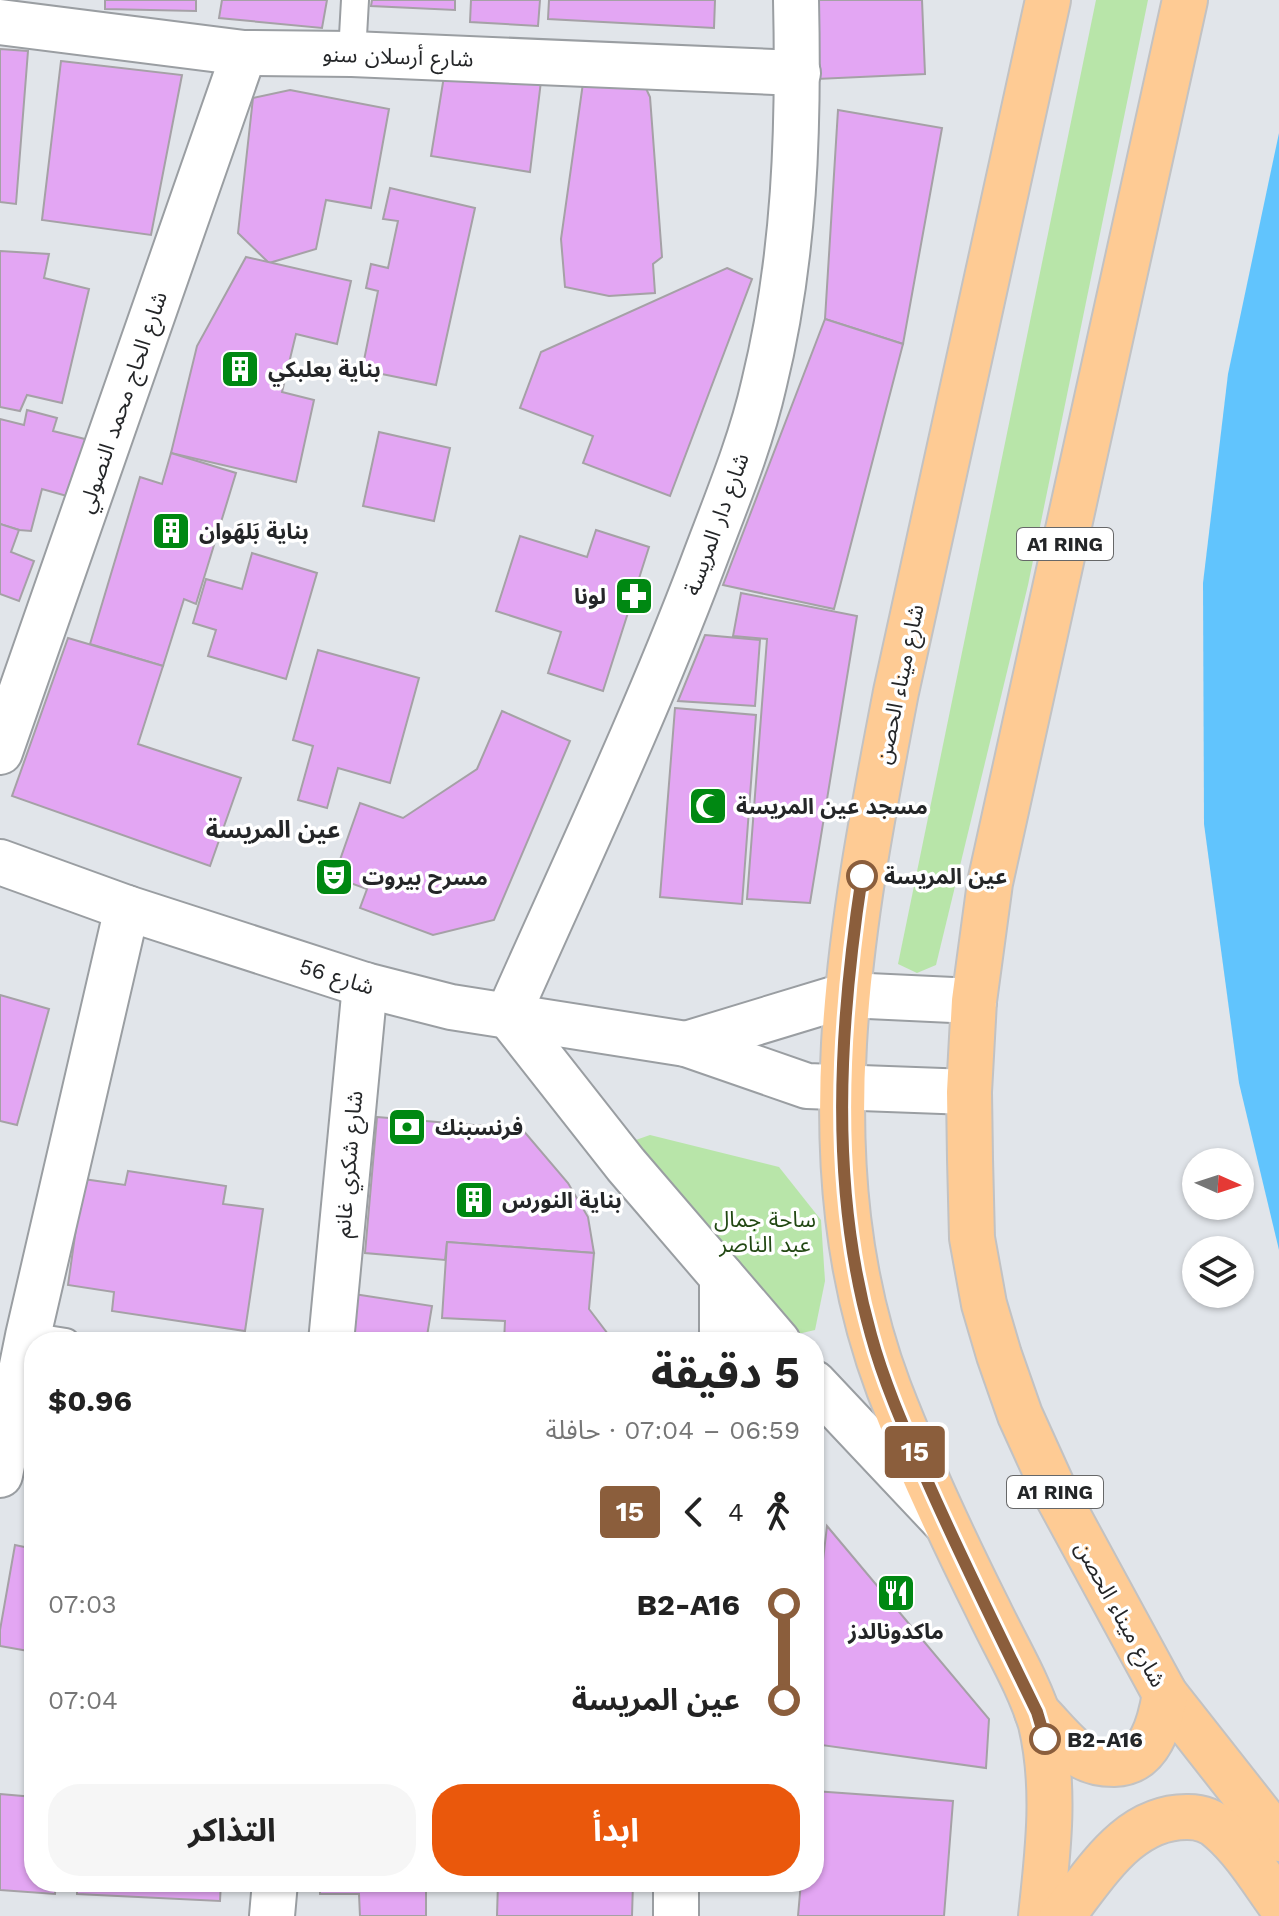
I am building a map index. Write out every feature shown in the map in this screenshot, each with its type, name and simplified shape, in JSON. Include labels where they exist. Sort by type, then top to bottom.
[{"type":"highway","name":"شارع ميناء الحصن","points":[[1041,1916],[1050,1797],[1047,1754],[1037,1712],[909,1439],[871,1336],[855,1266],[848,1214],[842,1085],[847,995],[862,876],[896,692],[1048,0]]},
{"type":"highway","name":"شارع ميناء الحصن","points":[[1185,0],[990,883],[974,1001],[969,1092],[972,1238],[984,1304],[999,1355],[1020,1415],[1054,1490],[1165,1694],[1279,1839]]},
{"type":"highway","points":[[1037,1712],[1085,1758],[1098,1763],[1124,1763],[1136,1758],[1153,1739],[1165,1694]]},
{"type":"highway","points":[[1062,1916],[1115,1850],[1138,1829],[1174,1817],[1208,1821],[1221,1829],[1279,1903]]},
{"type":"street","name":"شارع دار المريسة","points":[[508,1015],[676,633],[729,495],[764,386],[778,315],[793,203],[798,73],[796,0]]},
{"type":"street","name":"شارع أرسلان سنو","points":[[0,22],[244,53],[352,54],[798,73]]},
{"type":"street","name":"شارع الحاج محمد النصولي","points":[[0,752],[244,53]]},
{"type":"street","name":"شارع 56","points":[[0,862],[127,908],[365,985],[451,1007],[686,1044],[807,1086],[969,1092]]},
{"type":"street","points":[[48,1332],[127,908]]},
{"type":"street","name":"شارع شكري غانم","points":[[332,1332],[365,985]]},
{"type":"street","name":"شارع 56","points":[[686,1044],[847,995],[974,1001]]},
{"type":"street","points":[[508,1015],[626,1165],[769,1332]]},
{"type":"street","points":[[722,1277],[722,1332]]},
{"type":"street","points":[[824,1394],[946,1522]]},
{"type":"street","points":[[0,1475],[24,1406]]},
{"type":"street","points":[[272,1916],[274,1892]]},
{"type":"street","points":[[676,1892],[676,1916]]},
{"type":"lane","points":[[352,54],[355,0]]},
{"type":"green space","points":[[1096,0],[1148,0],[1028,585],[936,965],[917,973],[898,964]]},
{"type":"green space","name":"ساحة جمال عبد الناصر","points":[[650,1135],[779,1167],[821,1220],[825,1281],[815,1330],[786,1332],[630,1142]]},
{"type":"water","points":[[1279,133],[1279,1250],[1239,1083],[1204,824],[1203,583],[1228,374]]},
{"type":"building","points":[[105,0],[196,0],[196,11],[105,9]]},
{"type":"building","points":[[222,0],[327,0],[322,28],[219,18]]},
{"type":"building","points":[[372,0],[455,0],[455,10],[371,6]]},
{"type":"building","points":[[471,0],[540,0],[538,26],[470,22]]},
{"type":"building","points":[[549,0],[715,0],[714,28],[548,19]]},
{"type":"building","points":[[813,0],[922,0],[925,74],[817,79]]},
{"type":"building","points":[[0,49],[28,51],[16,204],[0,202]]},
{"type":"building","points":[[61,61],[182,75],[151,235],[42,220]]},
{"type":"building","points":[[446,64],[541,81],[530,172],[431,156]]},
{"type":"building","points":[[643,82],[650,97],[662,257],[653,264],[655,293],[609,296],[565,287],[561,239],[583,83]]},
{"type":"building","points":[[290,90],[389,109],[371,208],[326,200],[316,249],[269,263],[238,233],[253,98]]},
{"type":"building","points":[[838,110],[942,128],[903,344],[825,319]]},
{"type":"building","points":[[390,188],[475,208],[436,385],[362,370],[378,291],[366,288],[371,264],[388,268],[398,221],[383,219]]},
{"type":"building","points":[[0,251],[49,254],[44,278],[89,289],[62,403],[27,395],[20,411],[0,407]]},
{"type":"building","name":"بناية بعلبكي","points":[[246,257],[351,281],[337,344],[296,334],[282,392],[314,400],[296,482],[171,453],[197,346]]},
{"type":"building","points":[[727,268],[752,279],[670,496],[583,463],[593,436],[520,408],[541,352]]},
{"type":"building","points":[[825,319],[903,344],[834,609],[723,585]]},
{"type":"building","points":[[27,410],[57,418],[53,431],[89,440],[74,498],[42,489],[31,531],[0,524],[0,419],[24,425]]},
{"type":"building","points":[[379,432],[450,448],[434,521],[363,506]]},
{"type":"building","name":"بناية بَلهَوان","points":[[171,453],[236,473],[196,604],[184,599],[163,666],[90,644],[140,477],[162,484]]},
{"type":"building","points":[[0,524],[19,530],[11,552],[34,561],[19,601],[0,594]]},
{"type":"building","points":[[596,530],[649,547],[603,691],[548,673],[561,632],[496,611],[520,536],[587,557]]},
{"type":"building","points":[[252,553],[317,573],[286,679],[208,656],[216,630],[193,623],[206,579],[242,589]]},
{"type":"building","points":[[741,593],[857,616],[810,903],[747,899],[767,639],[733,636]]},
{"type":"building","points":[[705,635],[760,640],[755,706],[678,701]]},
{"type":"building","points":[[68,638],[163,666],[138,744],[241,778],[210,866],[12,796]]},
{"type":"building","points":[[318,650],[419,678],[390,783],[338,768],[327,808],[298,800],[313,746],[293,740]]},
{"type":"building","name":"مسجد عين المريسة","points":[[675,708],[756,715],[742,904],[660,897]]},
{"type":"building","points":[[502,711],[570,741],[494,920],[433,935],[360,908],[367,889],[334,877],[360,803],[403,818],[477,769]]},
{"type":"building","points":[[0,995],[49,1009],[17,1125],[0,1121]]},
{"type":"building","name":"بناية النورس","points":[[377,1117],[522,1129],[568,1183],[588,1217],[594,1253],[447,1242],[445,1260],[365,1253]]},
{"type":"building","points":[[128,1171],[226,1186],[223,1204],[263,1209],[245,1331],[112,1311],[114,1292],[68,1285],[83,1179],[125,1185]]},
{"type":"building","points":[[447,1242],[594,1253],[589,1309],[606,1332],[504,1332],[505,1321],[442,1318]]},
{"type":"building","points":[[354,1294],[432,1306],[428,1332],[348,1332]]},
{"type":"building","points":[[827,1526],[989,1719],[986,1768],[824,1745],[824,1552]]},
{"type":"building","points":[[15,1545],[24,1547],[24,1650],[0,1646]]},
{"type":"building","points":[[824,1792],[953,1801],[944,1916],[798,1916],[800,1892],[824,1892]]},
{"type":"building","points":[[0,1794],[24,1796],[24,1892],[0,1890]]},
{"type":"building","points":[[77,1892],[220,1892],[220,1901]]},
{"type":"building","points":[[426,1892],[426,1916],[360,1916],[359,1894],[320,1894]]},
{"type":"building","points":[[498,1892],[633,1892],[632,1916],[497,1916]]},
{"type":"bus line","name":"15","points":[[862,876],[847,995],[842,1085],[848,1214],[855,1266],[871,1336],[888,1387],[946,1522],[1037,1712],[1045,1739]]},
{"type":"place","name":"بناية بعلبكي","points":[[240,369]]},
{"type":"place","name":"بناية بَلهَوان","points":[[171,531]]},
{"type":"place","name":"لونا","points":[[634,596]]},
{"type":"place","name":"مسجد عين المريسة","points":[[708,806]]},
{"type":"place","name":"عين المريسة","points":[[862,876]]},
{"type":"place","name":"مسرح بيروت","points":[[334,877]]},
{"type":"place","name":"فرنسبنك","points":[[407,1127]]},
{"type":"place","name":"بناية النورس","points":[[474,1200]]},
{"type":"place","name":"ماكدونالدز","points":[[896,1593]]},
{"type":"place","name":"B2-A16","points":[[1045,1739]]},
{"type":"district","name":"عين المريسة","points":[[273,830]]}]
